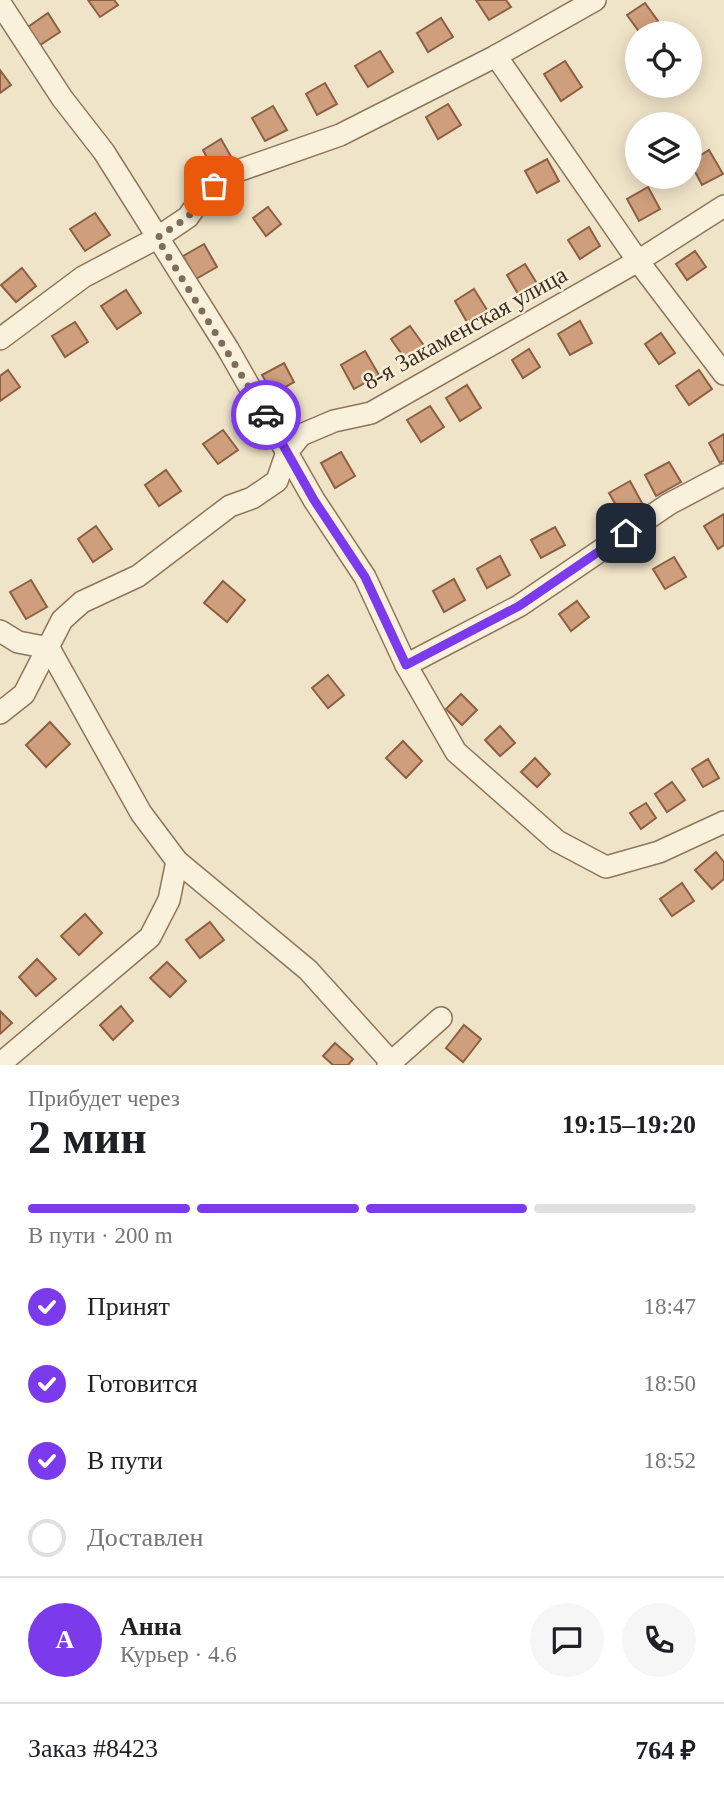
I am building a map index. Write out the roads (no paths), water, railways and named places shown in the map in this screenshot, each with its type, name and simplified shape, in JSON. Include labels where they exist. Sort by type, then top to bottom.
[{"type":"street","points":[[0,339],[83,277],[157,238],[188,217],[202,197],[226,175],[340,135],[495,56],[595,0]]},
{"type":"street","points":[[1,1],[62,98],[104,152],[228,349],[314,500],[365,577],[406,665],[456,752],[557,841],[606,867],[659,852],[724,822]]},
{"type":"street","points":[[495,56],[638,261],[724,374]]},
{"type":"street","name":"8-я Закаменская улица","points":[[0,713],[24,694],[50,648],[62,620],[82,602],[138,576],[230,506],[252,498],[276,481],[287,452],[300,435],[334,421],[371,413],[638,261],[724,206]]},
{"type":"street","points":[[406,665],[519,606],[669,504],[724,475]]},
{"type":"street","points":[[0,631],[18,642],[50,648],[141,813],[177,861],[308,970],[389,1063],[441,1018]]},
{"type":"street","points":[[0,1064],[150,937],[169,900],[177,861]]}]
